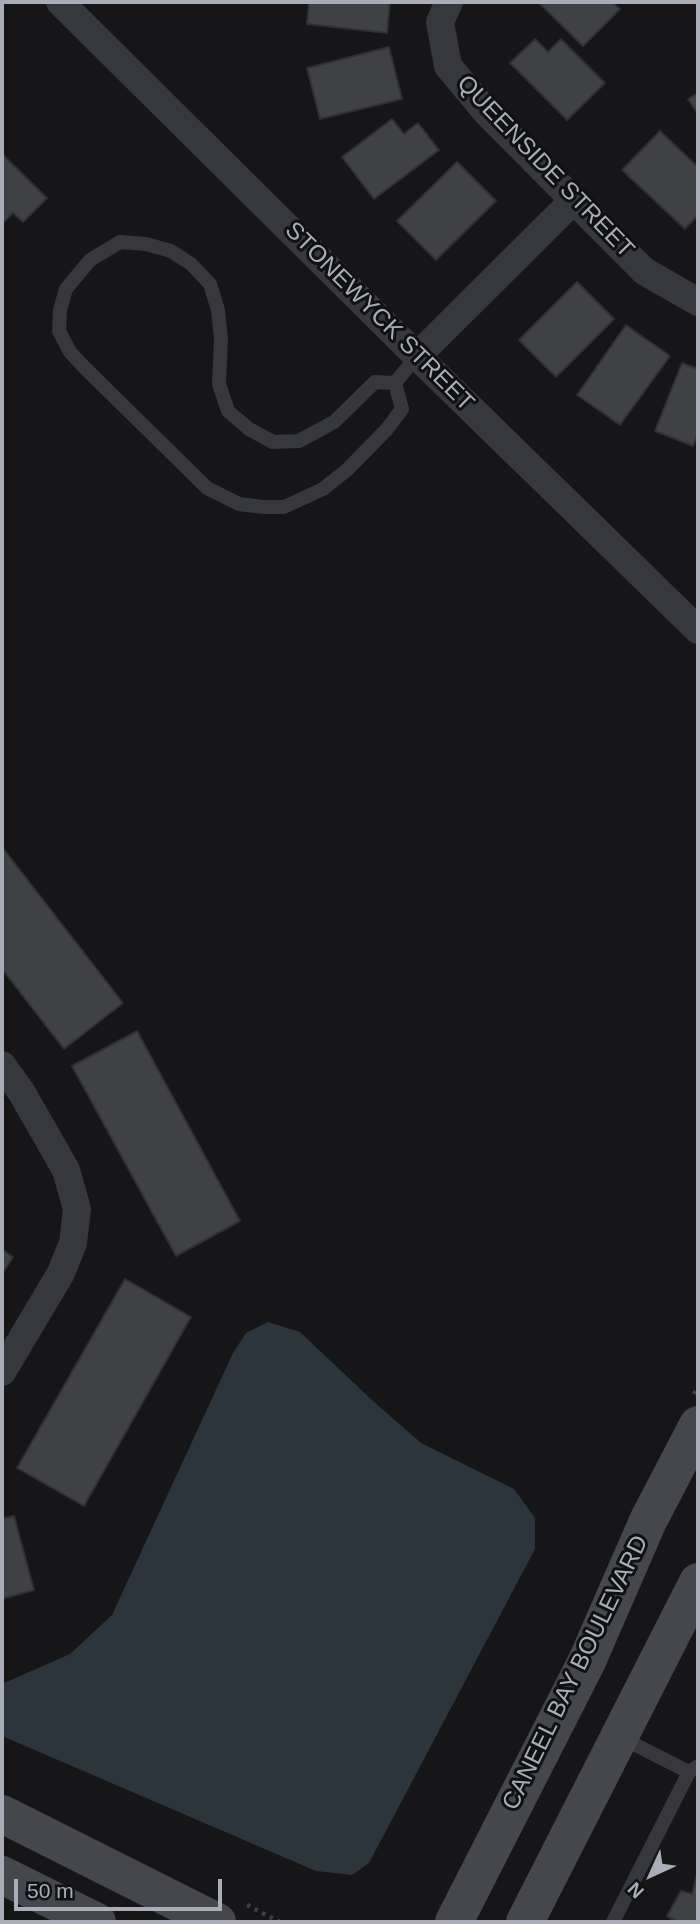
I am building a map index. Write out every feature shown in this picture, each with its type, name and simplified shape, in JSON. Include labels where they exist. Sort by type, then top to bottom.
[{"type":"street","name":"STONEWYCK STREET","points":[[60,2],[698,630]]},
{"type":"street","name":"QUEENSIDE STREET","points":[[449,2],[440,22],[448,66],[488,114],[644,271],[698,302]]},
{"type":"street","points":[[418,356],[574,200]]},
{"type":"street","points":[[2,1065],[22,1093],[66,1170],[77,1209],[73,1243],[61,1273],[2,1372]]},
{"type":"street","name":"CANEEL BAY BOULEVARD","points":[[454,1922],[587,1661],[648,1521],[698,1425]]},
{"type":"street","points":[[525,1922],[698,1582]]},
{"type":"street","points":[[2,1814],[216,1922]]},
{"type":"street","points":[[2,1875],[97,1922]]},
{"type":"lane","points":[[120,242],[146,244],[171,251],[191,264],[210,284],[218,310],[219,384],[228,411],[249,429],[273,442],[299,441],[334,422],[375,382],[395,383],[402,408],[387,429],[348,469],[323,489],[284,507],[239,504],[207,488],[84,368],[70,352],[59,331],[60,310],[66,289],[90,260],[120,242]]},
{"type":"lane","points":[[395,383],[418,356]]},
{"type":"lane","points":[[613,1922],[694,1769],[620,1736]]},
{"type":"shaded area","points":[[268,1322],[300,1332],[421,1443],[514,1489],[535,1518],[535,1549],[369,1863],[352,1875],[316,1871],[2,1736],[2,1684],[70,1654],[112,1615],[233,1353],[246,1333]]},
{"type":"building","points":[[309,2],[390,2],[387,33],[307,24]]},
{"type":"building","points":[[538,2],[612,2],[620,9],[583,46]]},
{"type":"building","points":[[535,39],[548,52],[561,39],[605,83],[567,120],[510,63]]},
{"type":"building","points":[[389,47],[402,99],[320,119],[307,68]]},
{"type":"building","points":[[698,93],[698,114],[688,99]]},
{"type":"building","points":[[392,119],[404,134],[418,123],[439,150],[374,199],[342,157]]},
{"type":"building","points":[[660,131],[698,167],[698,215],[685,229],[622,170]]},
{"type":"building","points":[[2,154],[47,198],[23,222],[13,213],[2,224]]},
{"type":"building","points":[[457,162],[496,201],[436,260],[397,221]]},
{"type":"building","points":[[577,282],[614,319],[556,377],[519,340]]},
{"type":"building","points":[[626,325],[670,356],[620,425],[577,395]]},
{"type":"building","points":[[682,363],[698,369],[698,434],[693,446],[655,431]]},
{"type":"building","points":[[2,847],[123,1003],[64,1049],[2,969]]},
{"type":"building","points":[[137,1031],[240,1221],[176,1256],[72,1066]]},
{"type":"building","points":[[2,1249],[13,1257],[2,1274]]},
{"type":"building","points":[[125,1279],[191,1317],[84,1506],[17,1468]]},
{"type":"building","points":[[14,1516],[34,1590],[2,1599],[2,1519]]},
{"type":"building","points":[[698,1871],[698,1922],[678,1922],[667,1916],[681,1891],[692,1894]]}]
